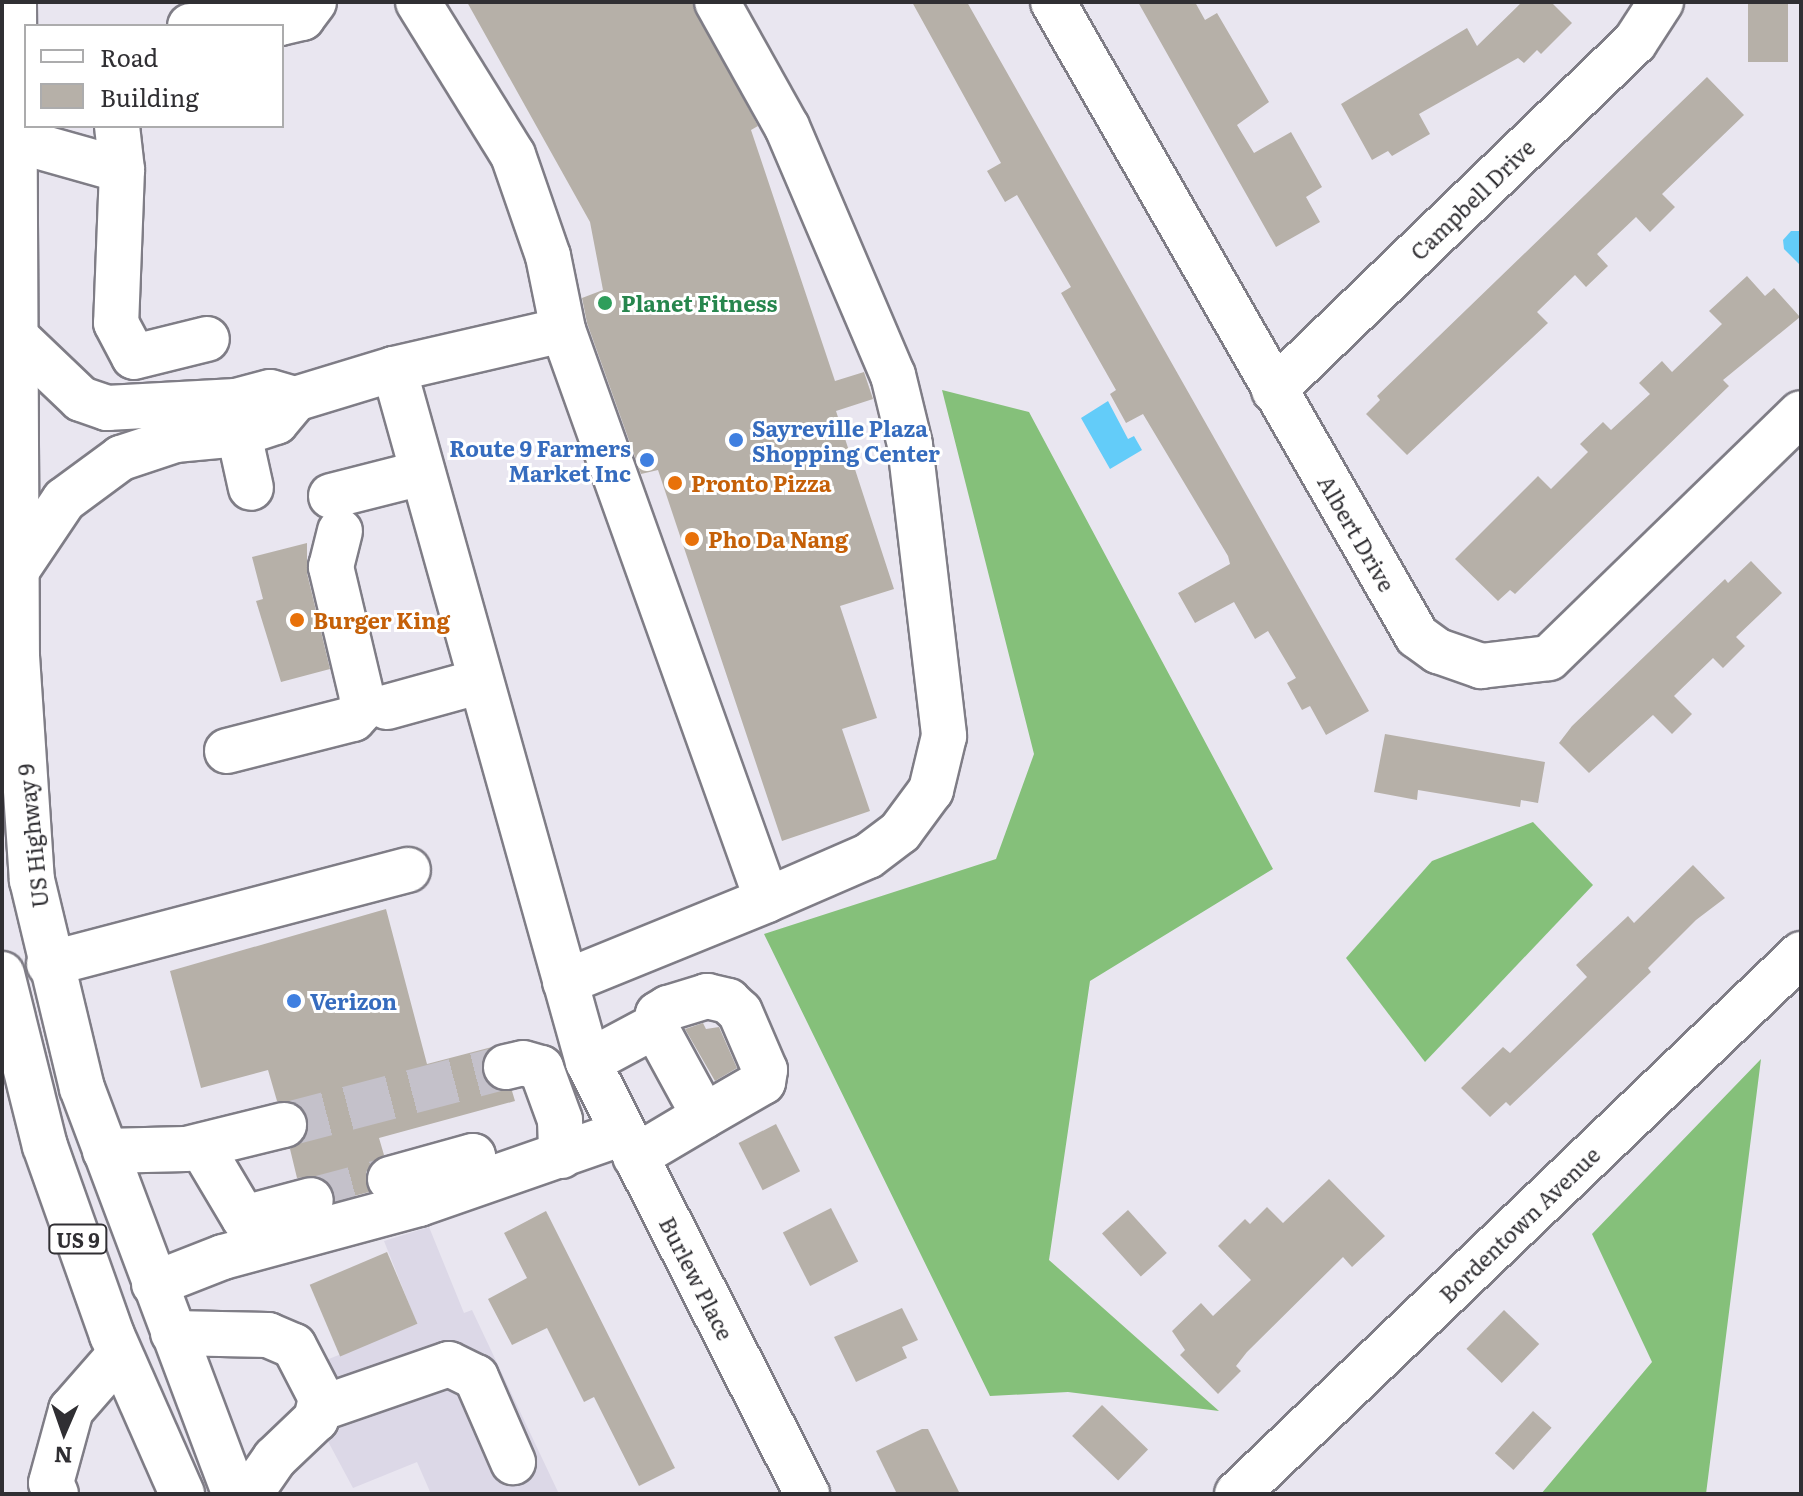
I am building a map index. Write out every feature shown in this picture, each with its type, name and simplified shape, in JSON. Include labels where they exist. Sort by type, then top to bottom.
[{"type":"main road","name":"US Highway 9","points":[[14,2],[20,70],[15,140],[17,656],[32,880],[49,964],[82,1088],[235,1494]]},
{"type":"main road","points":[[250,24],[280,23],[302,18],[314,2]]},
{"type":"main road","points":[[284,50],[302,50],[321,38],[332,23],[333,2]]},
{"type":"main road","points":[[418,2],[513,155],[548,256],[563,330],[767,900]]},
{"type":"main road","points":[[565,982],[868,856],[900,832],[931,790],[944,736],[910,445],[893,375],[787,127],[717,2]]},
{"type":"main road","name":"Albert Drive","points":[[1053,2],[1417,636],[1459,662],[1481,666],[1549,658],[1801,413]]},
{"type":"main road","name":"Campbell Drive","points":[[1274,390],[1635,42],[1661,2]]},
{"type":"main road","points":[[117,128],[122,170],[116,323],[134,357],[207,339]]},
{"type":"main road","points":[[15,140],[122,170]]},
{"type":"main road","points":[[16,337],[81,399],[107,408],[236,401],[270,392],[295,399],[394,369],[563,330]]},
{"type":"main road","name":"Burlew Place","points":[[394,369],[478,682],[588,1062],[807,1494]]},
{"type":"main road","points":[[19,567],[64,500],[121,458],[175,440],[239,434],[276,422],[295,399]]},
{"type":"main road","points":[[239,434],[251,488]]},
{"type":"main road","points":[[227,751],[353,719],[361,710],[362,697],[331,567],[336,514],[422,473]]},
{"type":"main road","points":[[387,707],[478,682]]},
{"type":"main road","points":[[49,964],[408,870]]},
{"type":"main road","name":"Bordentown Avenue","points":[[1237,1494],[1798,964]]},
{"type":"main road","name":"US 9","points":[[3,982],[45,1146],[120,1354],[182,1494]]},
{"type":"main road","points":[[154,1284],[223,1257],[479,1184],[561,1156],[629,1145],[704,1116],[763,1082],[765,1070],[740,1012],[728,1001],[707,996],[668,1008],[658,1014],[655,1026],[704,1116]]},
{"type":"main road","points":[[588,1062],[655,1026]]},
{"type":"main road","points":[[506,1067],[523,1063],[541,1068],[560,1120],[561,1156]]},
{"type":"main road","points":[[105,1151],[201,1146],[284,1125]]},
{"type":"main road","points":[[201,1146],[244,1218],[311,1200]]},
{"type":"main road","points":[[390,1179],[473,1156],[479,1184]]},
{"type":"main road","points":[[173,1333],[268,1335],[294,1346],[322,1408]]},
{"type":"main road","points":[[56,1494],[51,1483],[71,1410],[120,1354]]},
{"type":"main road","points":[[250,1494],[275,1458],[322,1408],[449,1364],[476,1377],[513,1462]]},
{"type":"shaded area","points":[[429,1227],[464,1313],[472,1310],[559,1494],[431,1494],[417,1462],[353,1488],[316,1419],[306,1368],[417,1324],[384,1241]]},
{"type":"green space","points":[[942,390],[1029,412],[1273,869],[1090,981],[1049,1260],[1219,1411],[1068,1392],[990,1396],[764,934],[996,859],[1034,754]]},
{"type":"green space","points":[[1533,822],[1593,885],[1425,1062],[1346,958],[1432,861]]},
{"type":"green space","points":[[1761,1059],[1706,1494],[1541,1494],[1652,1362],[1592,1234]]},
{"type":"water","points":[[1791,231],[1801,231],[1801,266],[1784,249],[1783,240]]},
{"type":"water","points":[[1108,401],[1128,439],[1134,436],[1142,450],[1110,469],[1081,418]]},
{"type":"building","name":"Sayreville Plaza Shopping Center","points":[[467,2],[692,2],[758,126],[751,130],[835,381],[864,372],[873,399],[836,411],[894,589],[840,606],[877,718],[842,729],[870,811],[782,841],[658,470],[641,474],[587,323],[582,298],[603,290],[590,222]]},
{"type":"building","points":[[912,2],[967,2],[1369,711],[1326,735],[1310,706],[1302,710],[1287,683],[1296,678],[1268,631],[1255,639],[1234,602],[1195,623],[1178,593],[1230,564],[1228,556],[1143,414],[1126,423],[1110,394],[1116,390],[1061,293],[1071,287],[1017,195],[1005,202],[987,171],[1001,163]]},
{"type":"building","points":[[1138,2],[1195,2],[1205,20],[1217,13],[1269,102],[1237,125],[1254,153],[1291,132],[1322,187],[1306,197],[1320,222],[1276,247]]},
{"type":"building","points":[[1522,2],[1551,2],[1572,23],[1541,54],[1537,50],[1524,63],[1518,58],[1419,114],[1430,134],[1392,156],[1388,151],[1372,160],[1341,104],[1467,28],[1477,46]]},
{"type":"building","points":[[1748,2],[1788,2],[1788,62],[1748,62]]},
{"type":"building","points":[[1707,77],[1744,115],[1662,194],[1675,207],[1650,232],[1636,217],[1597,254],[1608,266],[1586,287],[1575,275],[1537,312],[1548,323],[1407,455],[1366,414],[1380,400],[1377,396]]},
{"type":"building","points":[[1747,276],[1765,296],[1774,288],[1800,317],[1723,380],[1729,386],[1515,594],[1510,590],[1498,601],[1455,559],[1538,476],[1551,489],[1588,452],[1580,444],[1603,422],[1611,430],[1650,394],[1639,383],[1662,361],[1672,372],[1722,324],[1709,311]]},
{"type":"building","name":"Burger King","points":[[307,543],[307,573],[330,669],[281,682],[256,601],[263,599],[252,557]]},
{"type":"building","points":[[1751,561],[1782,593],[1736,637],[1745,646],[1723,668],[1713,658],[1674,696],[1692,714],[1672,734],[1653,715],[1589,773],[1559,743],[1572,726],[1725,579],[1728,583]]},
{"type":"building","points":[[1385,734],[1545,762],[1538,803],[1521,800],[1520,807],[1418,790],[1417,800],[1374,792]]},
{"type":"building","points":[[1693,865],[1725,898],[1696,920],[1648,968],[1651,972],[1510,1106],[1506,1102],[1490,1117],[1461,1088],[1503,1047],[1510,1053],[1587,977],[1576,965],[1628,916],[1634,923]]},
{"type":"building","points":[[386,909],[427,1064],[492,1047],[482,1059],[482,1073],[498,1091],[512,1091],[515,1101],[379,1138],[384,1155],[366,1172],[369,1192],[335,1201],[328,1182],[317,1176],[297,1178],[290,1149],[308,1133],[308,1118],[292,1101],[277,1101],[268,1070],[201,1088],[170,971]]},
{"type":"building","points":[[703,1023],[706,1029],[719,1027],[737,1068],[715,1081],[685,1029]]},
{"type":"building","points":[[776,1124],[800,1171],[763,1190],[739,1143]]},
{"type":"building","points":[[1329,1179],[1385,1236],[1352,1267],[1343,1257],[1247,1352],[1236,1366],[1241,1371],[1218,1394],[1180,1355],[1185,1350],[1172,1331],[1201,1303],[1213,1316],[1251,1280],[1218,1246],[1245,1219],[1250,1224],[1267,1207],[1283,1223]]},
{"type":"building","points":[[831,1208],[858,1261],[810,1286],[783,1233]]},
{"type":"building","points":[[1128,1210],[1167,1253],[1141,1277],[1102,1233]]},
{"type":"building","points":[[546,1211],[675,1468],[639,1486],[594,1397],[584,1402],[547,1328],[512,1345],[488,1299],[527,1278],[504,1233]]},
{"type":"building","points":[[387,1252],[417,1324],[340,1357],[310,1285]]},
{"type":"building","points":[[902,1308],[918,1340],[902,1347],[907,1358],[856,1382],[834,1337]]},
{"type":"building","points":[[1504,1310],[1539,1344],[1502,1383],[1466,1349]]},
{"type":"building","points":[[1102,1405],[1148,1449],[1118,1480],[1072,1436]]},
{"type":"building","points":[[1533,1411],[1552,1428],[1513,1470],[1495,1453]]},
{"type":"building","points":[[928,1429],[960,1494],[897,1494],[876,1451]]},
{"type":"tunnel","points":[[284,1125],[506,1067]]},
{"type":"tunnel","points":[[311,1200],[390,1179]]},
{"type":"place","name":"Planet Fitness","points":[[605,303]]},
{"type":"place","name":"Sayreville Plaza Shopping Center","points":[[736,440]]},
{"type":"place","name":"Route 9 Farmers Market Inc","points":[[647,460]]},
{"type":"place","name":"Pronto Pizza","points":[[675,483]]},
{"type":"place","name":"Pho Da Nang","points":[[692,539]]},
{"type":"place","name":"Burger King","points":[[297,620]]},
{"type":"place","name":"Verizon","points":[[294,1001]]}]
